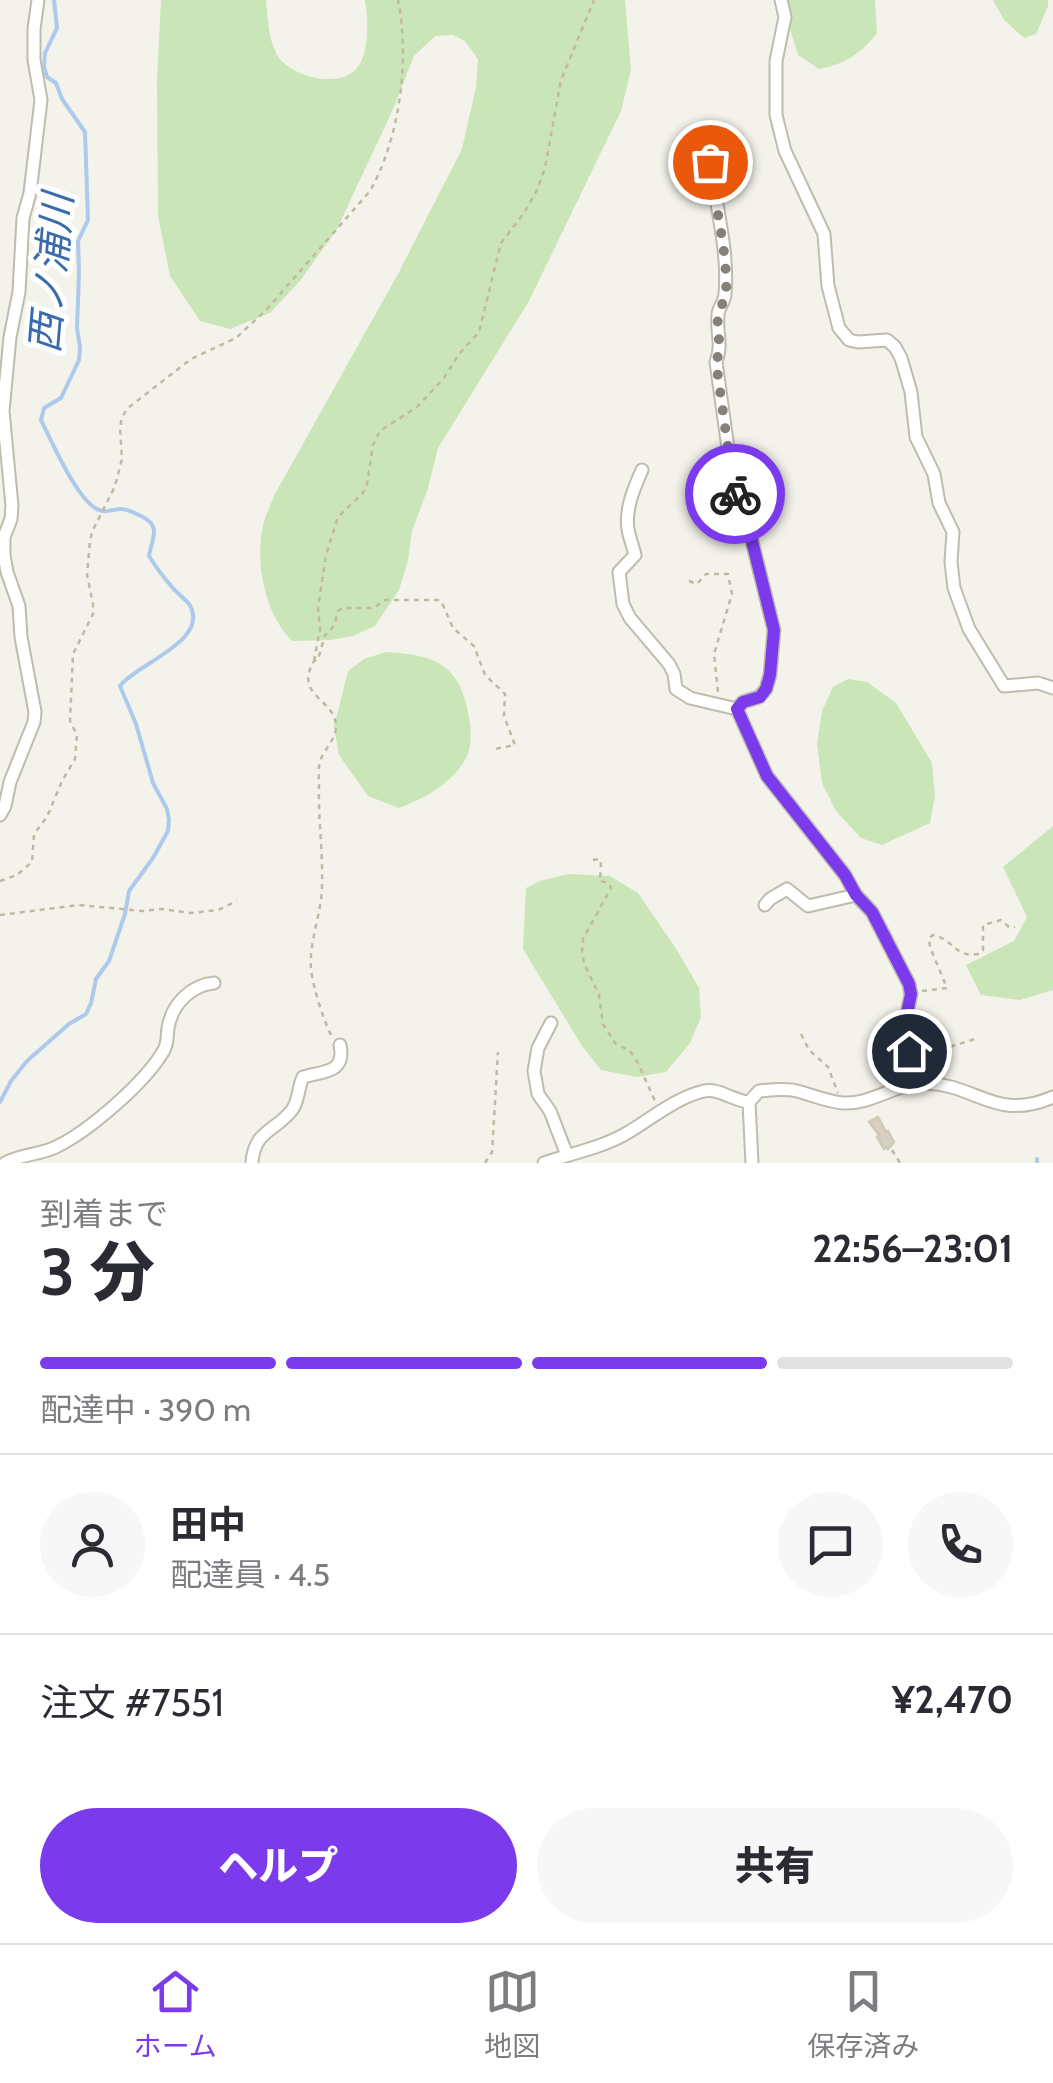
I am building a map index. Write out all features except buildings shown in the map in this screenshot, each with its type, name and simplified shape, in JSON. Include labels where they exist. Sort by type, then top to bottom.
[{"type":"street","points":[[0,815],[35,712],[18,606],[4,554],[12,506],[4,410],[23,218],[30,193],[41,100],[34,60],[38,0]]},
{"type":"street","points":[[781,0],[784,17],[776,61],[776,115],[785,151],[824,234],[828,286],[838,328],[849,340],[887,340],[901,358],[911,392],[916,437],[934,474],[939,503],[953,532],[950,562],[954,588],[969,629],[1004,686],[1038,683],[1053,688]]},
{"type":"street","points":[[710,162],[723,236],[726,299],[718,312],[721,349],[716,362],[728,448],[725,466],[751,537],[774,630],[766,689],[760,697],[743,702],[737,709]]},
{"type":"street","points":[[642,470],[628,519],[634,554],[618,572],[623,604],[668,664],[676,689],[690,698],[737,709]]},
{"type":"street","points":[[737,709],[767,776],[872,912],[909,984],[906,1018],[912,1083]]},
{"type":"street","points":[[765,905],[787,888],[808,906],[856,895]]},
{"type":"street","points":[[5,1163],[52,1149],[123,1099],[166,1049],[170,1018],[190,991],[201,984],[214,983]]},
{"type":"street","points":[[551,1023],[538,1048],[534,1071],[538,1094],[550,1110],[567,1155]]},
{"type":"street","points":[[252,1163],[260,1136],[292,1110],[303,1078],[330,1071],[338,1064],[342,1055],[340,1045]]},
{"type":"street","points":[[752,1163],[750,1102],[758,1091],[792,1090],[842,1104],[860,1102],[912,1083],[944,1084],[1004,1106],[1040,1103],[1053,1097]]},
{"type":"street","points":[[544,1163],[624,1135],[655,1113],[706,1090],[750,1102]]},
{"type":"path","points":[[0,881],[17,875],[32,862],[34,834],[47,817],[75,759],[77,735],[70,721],[73,654],[93,614],[87,575],[92,532],[122,459],[122,417],[128,408],[191,360],[236,338],[267,309],[370,191],[392,142],[397,116],[403,46],[398,0]]},
{"type":"path","points":[[340,1045],[329,1033],[312,970],[322,888],[320,762],[336,726],[307,680],[320,629],[318,608],[326,554],[338,518],[367,484],[373,444],[380,432],[417,407],[479,332],[501,243],[524,213],[545,168],[561,80],[594,0]]},
{"type":"path","points":[[689,581],[698,584],[706,574],[728,574],[732,594],[714,654],[719,704]]},
{"type":"path","points":[[314,661],[318,660],[325,635],[330,633],[338,611],[343,608],[374,608],[385,600],[438,600],[453,628],[474,646],[485,674],[505,694],[504,716],[514,745],[495,749]]},
{"type":"path","points":[[592,860],[601,862],[600,880],[610,884],[610,888],[583,938],[584,963],[599,995],[611,1038],[630,1051],[655,1102],[668,1108]]},
{"type":"path","points":[[0,915],[79,905],[192,913],[218,910],[237,901]]},
{"type":"path","points":[[911,994],[947,988],[930,947],[929,938],[933,935],[942,937],[961,955],[970,956],[983,950],[983,925],[1001,920],[1009,928],[1016,927]]},
{"type":"path","points":[[801,1034],[809,1050],[828,1067],[842,1104]]},
{"type":"path","points":[[909,1051],[937,1051],[976,1039]]},
{"type":"path","points":[[485,1163],[492,1152],[498,1052]]},
{"type":"path","points":[[892,1150],[900,1163]]},
{"type":"green space","points":[[161,0],[266,0],[271,40],[282,61],[302,74],[326,79],[349,75],[361,62],[367,36],[365,0],[625,0],[631,70],[621,111],[529,301],[438,448],[412,531],[399,590],[375,626],[353,636],[292,641],[282,629],[268,602],[261,571],[263,525],[275,494],[399,272],[462,149],[478,59],[465,41],[453,35],[435,36],[414,56],[337,229],[300,281],[270,313],[230,329],[200,321],[170,276],[158,216]]},
{"type":"green space","points":[[781,0],[875,0],[877,33],[852,57],[819,69],[798,55]]},
{"type":"green space","points":[[993,0],[1048,0],[1048,6],[1036,34],[1024,38],[1004,20]]},
{"type":"green space","points":[[386,652],[419,656],[443,666],[459,685],[470,726],[469,752],[455,774],[429,794],[399,808],[368,796],[339,755],[334,727],[348,671],[364,659]]},
{"type":"green space","points":[[848,679],[867,682],[896,703],[932,763],[935,796],[930,823],[882,845],[861,838],[836,811],[822,783],[817,744],[822,711],[833,687]]},
{"type":"green space","points":[[1053,826],[1053,990],[1020,1000],[981,995],[966,965],[1014,941],[1027,917],[1003,867]]},
{"type":"green space","points":[[569,874],[610,876],[638,893],[699,988],[701,1017],[690,1043],[666,1072],[637,1077],[601,1070],[523,949],[526,888]]},
{"type":"waterway","name":"西ノ浦川","points":[[0,1102],[27,1061],[86,1014],[96,979],[109,961],[129,891],[168,831],[167,809],[153,783],[120,686],[181,640],[193,617],[189,604],[149,556],[152,524],[128,510],[101,511],[87,501],[41,420],[44,408],[61,398],[79,360],[78,241],[88,220],[85,132],[44,67],[45,53],[57,28],[54,0]]},
{"type":"way so far","points":[[710,162],[723,236],[726,299],[718,312],[721,349],[716,362],[728,448],[725,466],[735,494]]},
{"type":"route","points":[[735,494],[751,537],[774,630],[766,689],[760,697],[743,702],[737,709],[767,776],[872,912],[909,984],[909,1051]]}]
